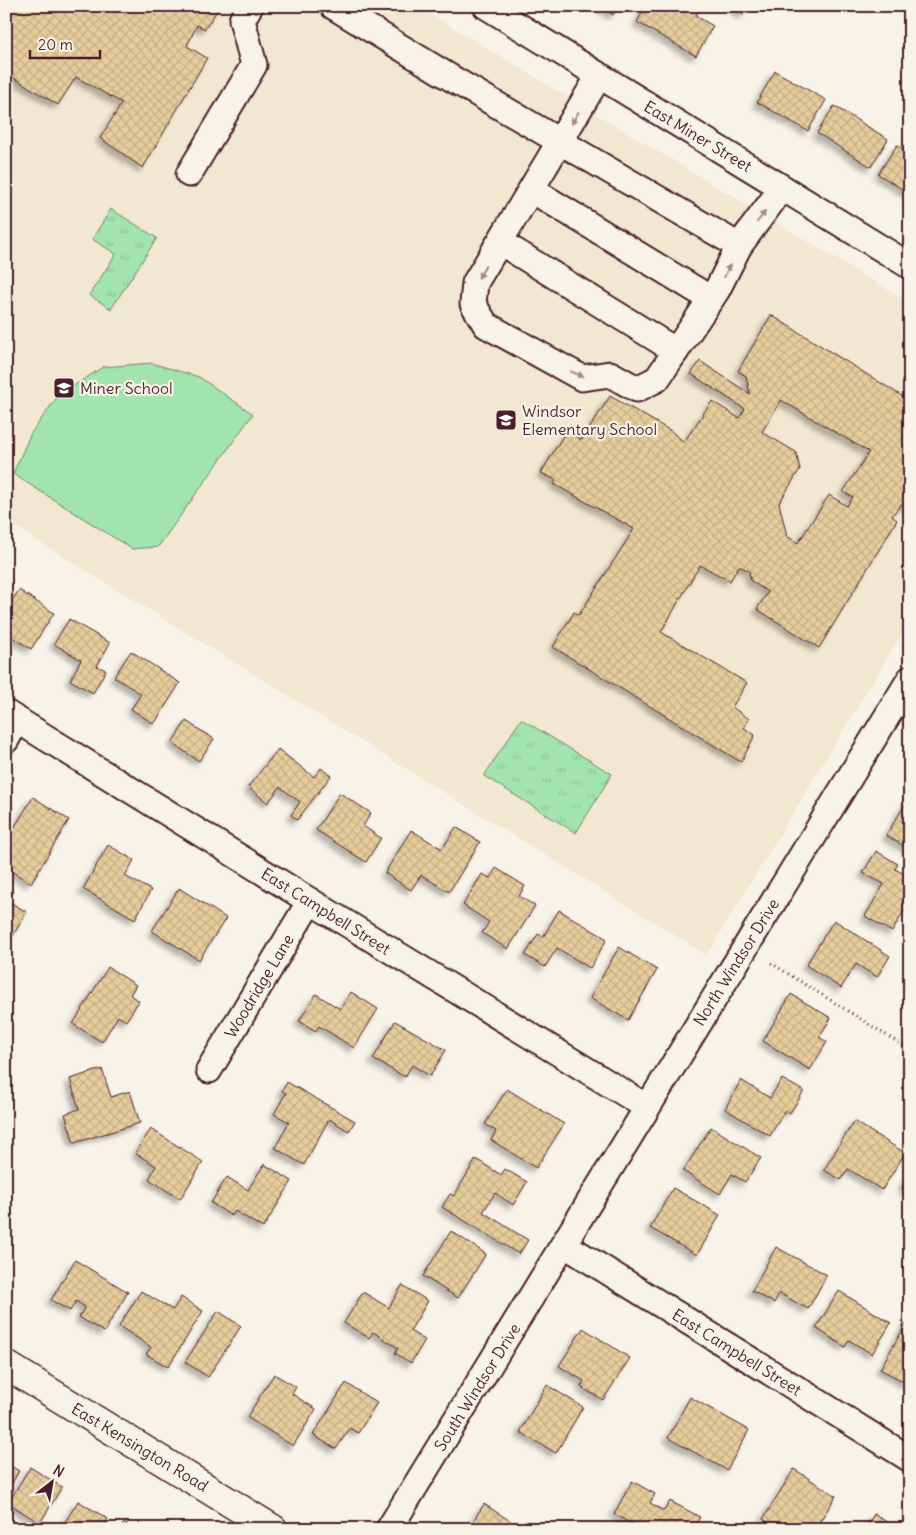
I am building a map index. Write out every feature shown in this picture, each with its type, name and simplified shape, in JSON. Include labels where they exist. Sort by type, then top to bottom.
[{"type":"main road","name":"East Kensington Road","points":[[6,1365],[274,1529]]},
{"type":"street","points":[[188,174],[254,65],[242,20],[250,6]]},
{"type":"street","points":[[333,6],[451,78],[738,246]]},
{"type":"street","name":"East Miner Street","points":[[495,9],[599,76],[910,266]]},
{"type":"street","points":[[599,76],[475,283],[473,304],[486,324],[582,378],[610,374],[638,388],[657,379],[717,290],[738,246],[782,188]]},
{"type":"street","points":[[532,190],[711,299]]},
{"type":"street","points":[[500,242],[676,351]]},
{"type":"street","name":"North Windsor Drive","points":[[565,1245],[647,1107],[910,679]]},
{"type":"street","name":"East Campbell Street","points":[[10,724],[310,901],[647,1107]]},
{"type":"street","name":"Woodridge Lane","points":[[209,1070],[310,901]]},
{"type":"street","name":"East Campbell Street","points":[[565,1245],[910,1459]]},
{"type":"street","name":"South Windsor Drive","points":[[389,1529],[565,1245]]},
{"type":"path","points":[[771,963],[907,1048]]},
{"type":"shaded area","name":"Windsor Elementary School","points":[[6,6],[417,6],[910,303],[910,620],[707,955],[6,521]]},
{"type":"green space","points":[[111,209],[157,238],[111,309],[89,295],[116,254],[92,239]]},
{"type":"green space","points":[[151,363],[199,377],[253,414],[158,547],[132,549],[13,474],[31,433],[58,396],[103,367]]},
{"type":"green space","points":[[521,719],[612,774],[576,833],[484,776]]},
{"type":"building","points":[[6,6],[220,6],[205,29],[197,25],[187,46],[207,58],[143,168],[100,138],[122,103],[76,77],[58,105],[6,73]]},
{"type":"building","points":[[600,6],[619,6],[613,15]]},
{"type":"building","points":[[646,6],[701,6],[696,16],[713,26],[696,56],[637,22]]},
{"type":"building","points":[[731,6],[749,6],[743,15]]},
{"type":"building","points":[[775,71],[826,100],[808,131],[757,102]]},
{"type":"building","points":[[834,106],[888,139],[871,167],[817,133]]},
{"type":"building","points":[[897,145],[910,153],[910,194],[878,174]]},
{"type":"building","points":[[771,315],[910,401],[910,503],[907,507],[901,504],[892,516],[897,520],[819,648],[757,609],[768,592],[751,581],[749,571],[739,566],[730,581],[700,565],[661,632],[747,683],[732,707],[749,719],[744,728],[755,735],[741,762],[553,647],[574,612],[579,615],[634,529],[554,484],[556,480],[541,473],[566,431],[582,440],[610,396],[671,431],[684,442],[712,401],[739,418],[745,409],[691,374],[700,361],[750,394],[746,376],[738,371]],"holes":[[[781,400],[869,452],[843,492],[853,497],[847,506],[829,495],[798,543],[787,536],[779,503],[800,469],[796,452],[762,432]]]},
{"type":"building","points":[[19,590],[54,613],[31,649],[6,633],[6,599],[11,602]]},
{"type":"building","points":[[69,619],[110,643],[97,666],[106,670],[93,693],[70,680],[81,660],[54,644]]},
{"type":"building","points":[[131,651],[180,683],[154,724],[131,709],[141,694],[114,677]]},
{"type":"building","points":[[186,721],[214,739],[199,761],[172,743]]},
{"type":"building","points":[[278,749],[314,777],[321,768],[331,776],[297,820],[291,815],[300,802],[280,787],[268,803],[248,787]]},
{"type":"building","points":[[340,793],[371,813],[363,826],[381,838],[366,862],[316,830]]},
{"type":"building","points":[[33,797],[69,820],[31,883],[6,868],[6,841]]},
{"type":"building","points":[[910,797],[910,850],[886,835]]},
{"type":"building","points":[[456,827],[480,842],[449,892],[421,875],[411,890],[385,873],[411,830],[442,849]]},
{"type":"building","points":[[108,845],[134,860],[125,876],[151,890],[135,919],[83,889]]},
{"type":"building","points":[[876,851],[898,864],[895,869],[910,877],[910,900],[892,932],[865,916],[884,884],[863,873]]},
{"type":"building","points":[[496,868],[525,886],[519,896],[535,906],[508,949],[482,933],[489,922],[463,905],[482,874],[490,878]]},
{"type":"building","points":[[179,888],[226,918],[199,960],[152,931]]},
{"type":"building","points":[[6,900],[27,912],[6,947]]},
{"type":"building","points":[[559,910],[607,939],[590,968],[557,948],[545,967],[525,955],[538,934],[543,937]]},
{"type":"building","points":[[834,920],[890,956],[877,977],[856,964],[841,988],[806,965]]},
{"type":"building","points":[[619,947],[657,970],[628,1020],[590,998]]},
{"type":"building","points":[[108,967],[136,985],[130,995],[139,1001],[126,1021],[118,1016],[102,1042],[73,1024]]},
{"type":"building","points":[[351,992],[378,1009],[354,1048],[319,1026],[316,1031],[299,1021],[316,994],[340,1009]]},
{"type":"building","points":[[791,994],[831,1018],[819,1037],[827,1042],[810,1070],[763,1041]]},
{"type":"building","points":[[395,1021],[446,1050],[430,1076],[412,1065],[405,1077],[373,1059]]},
{"type":"building","points":[[102,1069],[111,1097],[130,1091],[140,1123],[74,1143],[65,1114],[79,1109],[70,1079]]},
{"type":"building","points":[[782,1079],[804,1091],[790,1113],[785,1110],[770,1136],[725,1109],[741,1080],[770,1098]]},
{"type":"building","points":[[287,1082],[355,1121],[349,1131],[329,1119],[304,1165],[275,1148],[289,1122],[274,1114],[286,1093],[282,1091]]},
{"type":"building","points":[[507,1089],[564,1124],[536,1168],[491,1140],[496,1131],[485,1124]]},
{"type":"building","points":[[854,1121],[905,1153],[882,1190],[848,1169],[841,1180],[824,1170]]},
{"type":"building","points":[[711,1127],[761,1158],[745,1182],[732,1174],[720,1194],[683,1171]]},
{"type":"building","points":[[151,1129],[203,1162],[180,1199],[149,1179],[156,1166],[135,1153]]},
{"type":"building","points":[[476,1159],[501,1175],[505,1169],[527,1182],[513,1205],[495,1193],[483,1212],[528,1240],[519,1254],[442,1207],[450,1194],[454,1196]]},
{"type":"building","points":[[264,1164],[292,1181],[263,1228],[235,1211],[232,1216],[211,1203],[227,1177],[248,1190]]},
{"type":"building","points":[[910,1174],[910,1192],[902,1188]]},
{"type":"building","points":[[673,1188],[720,1215],[697,1255],[650,1228]]},
{"type":"building","points":[[451,1231],[486,1254],[458,1298],[423,1276]]},
{"type":"building","points":[[776,1247],[827,1275],[808,1309],[779,1293],[774,1303],[752,1291]]},
{"type":"building","points":[[75,1260],[128,1292],[104,1332],[79,1317],[85,1307],[76,1301],[70,1311],[51,1300]]},
{"type":"building","points":[[402,1285],[428,1301],[410,1331],[425,1340],[411,1363],[395,1353],[398,1348],[373,1332],[369,1338],[344,1323],[363,1292],[389,1308]]},
{"type":"building","points":[[141,1291],[173,1310],[181,1297],[203,1311],[168,1367],[146,1354],[151,1347],[119,1326]]},
{"type":"building","points":[[839,1291],[891,1323],[872,1354],[849,1340],[845,1347],[816,1328]]},
{"type":"building","points":[[218,1311],[241,1326],[208,1377],[185,1362]]},
{"type":"building","points":[[908,1320],[910,1321],[910,1385],[880,1369]]},
{"type":"building","points":[[583,1328],[630,1358],[603,1400],[581,1387],[584,1381],[559,1366]]},
{"type":"building","points":[[274,1374],[296,1387],[292,1394],[316,1409],[293,1446],[247,1417]]},
{"type":"building","points":[[346,1383],[377,1403],[358,1433],[350,1428],[336,1449],[313,1435]]},
{"type":"building","points":[[547,1385],[583,1407],[556,1453],[520,1432]]},
{"type":"building","points":[[690,1397],[749,1430],[727,1470],[668,1438]]},
{"type":"building","points":[[6,1463],[19,1471],[6,1494]]},
{"type":"building","points":[[30,1467],[62,1487],[40,1523],[8,1503]]},
{"type":"building","points":[[794,1469],[836,1496],[815,1529],[778,1529],[763,1519]]},
{"type":"building","points":[[632,1481],[655,1494],[650,1503],[664,1511],[670,1501],[700,1517],[693,1529],[641,1529],[614,1514]]},
{"type":"building","points":[[78,1501],[108,1519],[103,1529],[61,1529]]},
{"type":"building","points":[[484,1504],[512,1522],[507,1529],[468,1529]]},
{"type":"building","points":[[874,1514],[898,1529],[865,1529]]},
{"type":"building","points":[[124,1523],[134,1529],[120,1529]]},
{"type":"place","name":"Miner School","points":[[64,388]]},
{"type":"place","name":"Windsor Elementary School","points":[[506,420]]}]
